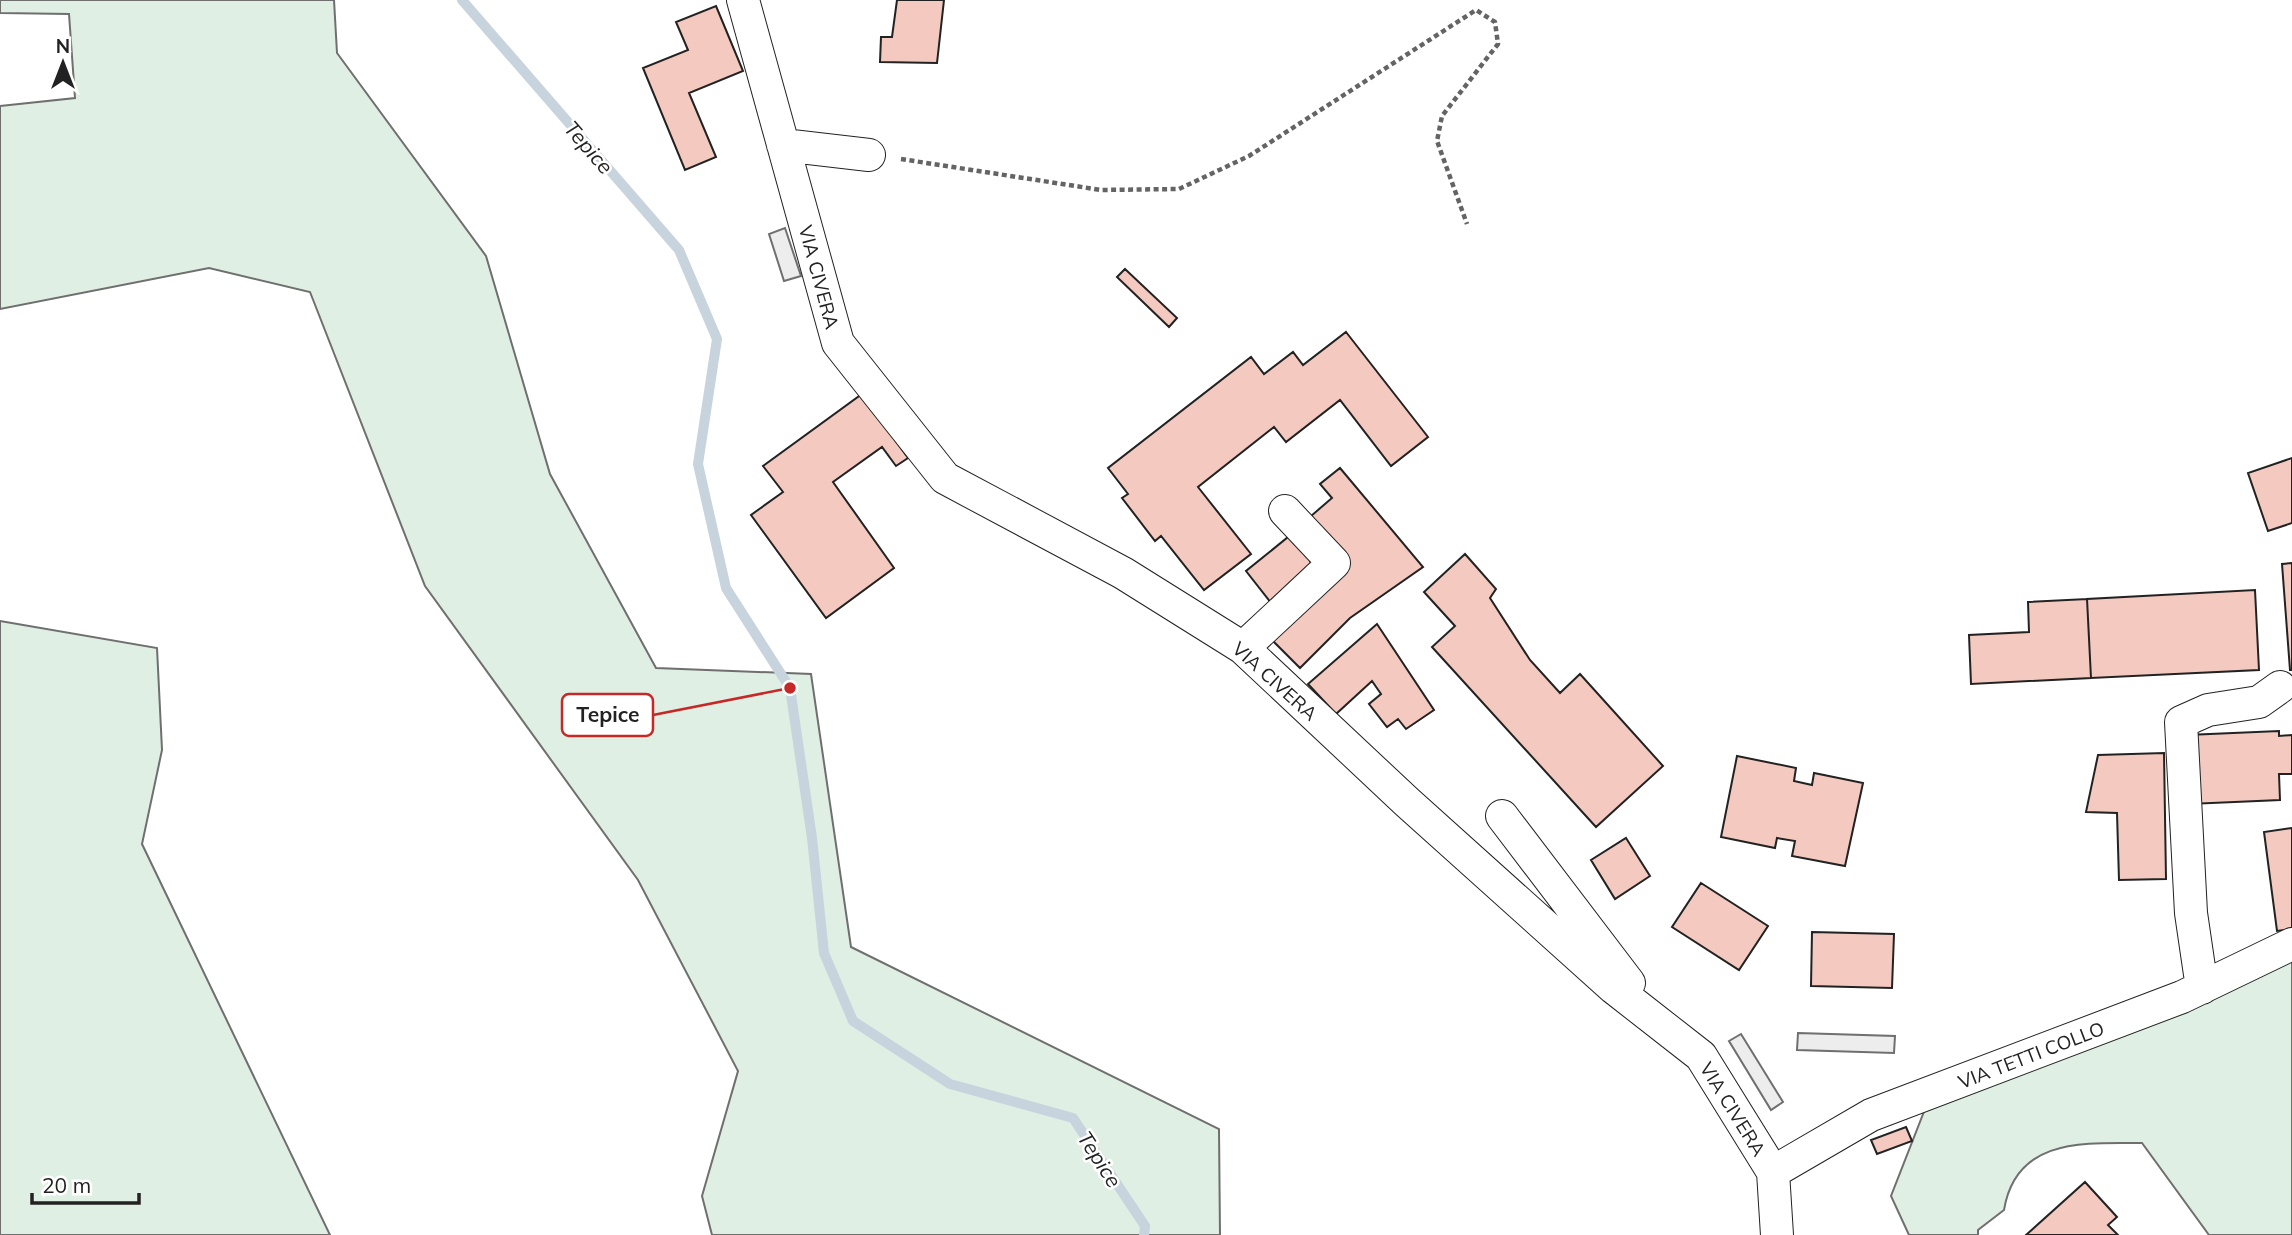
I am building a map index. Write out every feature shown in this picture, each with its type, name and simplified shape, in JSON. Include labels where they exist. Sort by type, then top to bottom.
[{"type":"street","name":"VIA CIVERA","points":[[743,0],[838,343],[945,478],[1123,573],[1243,648],[1417,812],[1614,988],[1701,1056],[1773,1172],[1777,1235]]},
{"type":"street","points":[[783,145],[869,155]]},
{"type":"street","points":[[1243,648],[1334,563],[1284,511]]},
{"type":"street","points":[[2202,988],[2191,913],[2181,722],[2208,710],[2259,702],[2280,687]]},
{"type":"street","points":[[1502,816],[1660,1023]]},
{"type":"street","name":"VIA TETTI COLLO","points":[[1773,1172],[1871,1115],[2062,1045],[2202,988],[2292,944]]},
{"type":"path","points":[[869,155],[1101,190],[1180,189],[1249,156],[1476,10],[1495,22],[1499,44],[1442,116],[1437,141],[1467,224]]},
{"type":"green space","points":[[0,0],[334,0],[337,53],[486,256],[550,474],[656,668],[811,674],[851,947],[1219,1129],[1220,1235],[712,1235],[702,1196],[738,1071],[638,880],[425,586],[310,292],[209,268],[0,309],[0,106],[75,98],[69,14],[0,13]]},
{"type":"green space","points":[[0,621],[157,648],[162,750],[142,844],[330,1235],[0,1235]]},
{"type":"green space","points":[[2292,951],[2292,1235],[2209,1235],[2142,1143],[2098,1143],[2056,1149],[2038,1157],[2023,1169],[2011,1186],[2004,1210],[1978,1230],[1978,1235],[1909,1235],[1891,1196],[1927,1104]]},
{"type":"shaded area","points":[[785,228],[801,276],[784,281],[769,234]]},
{"type":"shaded area","points":[[1798,1033],[1895,1036],[1894,1053],[1797,1050]]},
{"type":"shaded area","points":[[1741,1034],[1783,1102],[1771,1110],[1729,1041]]},
{"type":"building","points":[[897,0],[944,0],[937,63],[880,62],[881,37],[892,37]]},
{"type":"building","points":[[716,6],[743,71],[689,93],[716,157],[685,170],[643,68],[688,50],[676,22]]},
{"type":"building","points":[[1125,269],[1177,318],[1169,327],[1117,277]]},
{"type":"building","points":[[1346,332],[1428,437],[1391,466],[1340,400],[1286,442],[1274,427],[1198,487],[1251,554],[1204,590],[1161,536],[1155,541],[1122,498],[1128,494],[1108,468],[1251,357],[1264,374],[1293,352],[1303,365]]},
{"type":"building","points":[[862,394],[908,458],[896,466],[882,447],[833,482],[894,568],[826,618],[751,515],[783,492],[763,466]]},
{"type":"building","points":[[2292,458],[2292,523],[2268,531],[2248,473]]},
{"type":"building","points":[[1340,468],[1423,567],[1350,618],[1300,668],[1267,635],[1347,559],[1311,516],[1332,498],[1320,484]]},
{"type":"building","points":[[1293,533],[1308,551],[1312,569],[1275,608],[1246,571]]},
{"type":"building","points":[[1465,554],[1496,589],[1490,598],[1530,660],[1560,693],[1580,674],[1663,766],[1596,827],[1432,647],[1455,626],[1424,592]]},
{"type":"building","points":[[2292,563],[2292,670],[2290,670],[2282,564]]},
{"type":"building","points":[[2255,590],[2259,670],[2091,678],[2087,599]]},
{"type":"building","points":[[2087,599],[2091,678],[1971,684],[1969,635],[2029,632],[2028,602]]},
{"type":"building","points":[[1377,624],[1434,710],[1406,729],[1398,719],[1387,727],[1369,704],[1381,694],[1372,681],[1336,714],[1308,684]]},
{"type":"building","points":[[2279,731],[2279,736],[2292,735],[2292,774],[2279,774],[2280,800],[2189,804],[2187,735]]},
{"type":"building","points":[[2164,753],[2166,879],[2119,880],[2117,813],[2086,812],[2098,755]]},
{"type":"building","points":[[1737,756],[1796,768],[1794,781],[1812,785],[1814,773],[1863,783],[1845,866],[1792,856],[1795,841],[1777,838],[1775,848],[1721,837]]},
{"type":"building","points":[[2292,828],[2292,929],[2277,931],[2264,832]]},
{"type":"building","points":[[1626,838],[1650,876],[1615,899],[1591,860]]},
{"type":"building","points":[[1701,883],[1768,926],[1739,970],[1672,927]]},
{"type":"building","points":[[1812,932],[1894,934],[1892,988],[1811,986]]},
{"type":"building","points":[[1906,1127],[1912,1141],[1877,1154],[1871,1140]]},
{"type":"building","points":[[2085,1182],[2117,1217],[2108,1225],[2118,1235],[2026,1235]]},
{"type":"waterway","name":"Tepice","points":[[462,0],[679,250],[717,339],[698,464],[726,588],[790,688],[812,838],[824,953],[853,1021],[950,1084],[1073,1118],[1145,1226],[1144,1235]]},
{"type":"place","name":"Tepice","points":[[790,688]]}]
